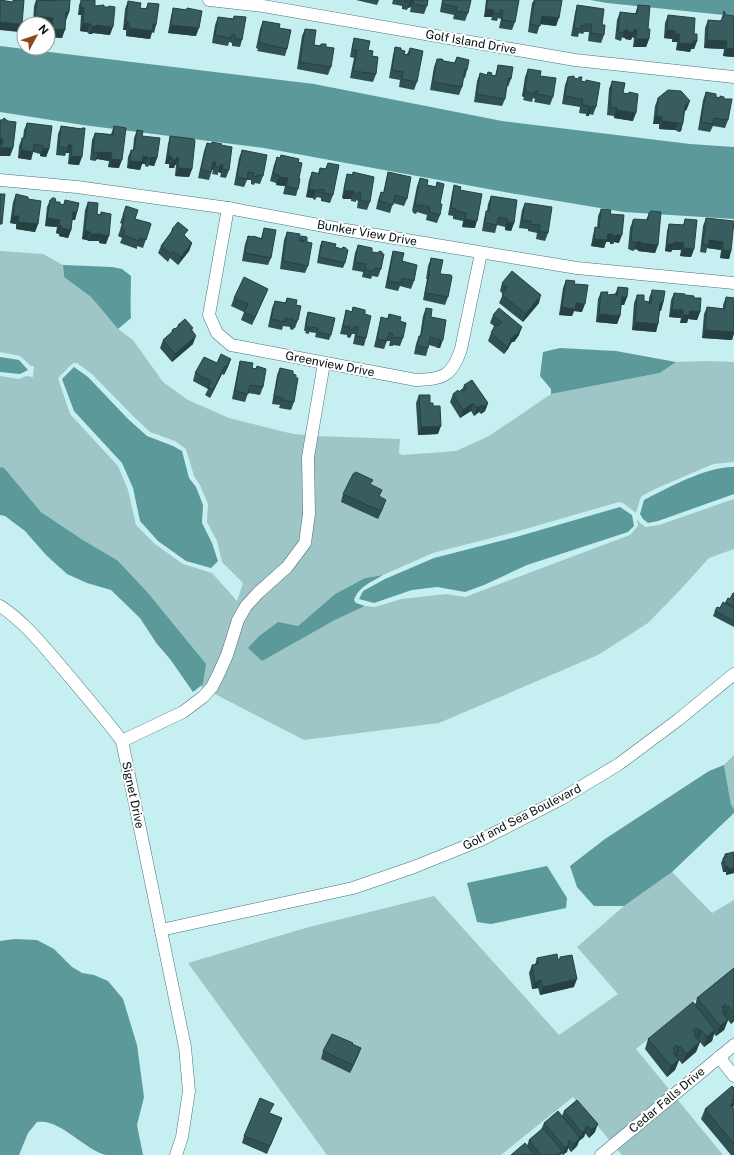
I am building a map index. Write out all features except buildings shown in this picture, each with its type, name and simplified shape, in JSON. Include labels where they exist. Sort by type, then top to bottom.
[{"type":"street","name":"Golf Island Drive","points":[[209,0],[263,6],[575,60],[734,77]]},
{"type":"street","name":"Bunker View Drive","points":[[0,180],[77,187],[228,208],[340,229],[577,268],[734,283]]},
{"type":"street","name":"Greenview Drive","points":[[228,208],[209,315],[217,333],[231,345],[416,380],[435,379],[449,373],[457,363],[481,253]]},
{"type":"street","points":[[122,741],[183,712],[203,697],[212,687],[219,673],[227,655],[238,620],[246,606],[287,566],[304,543],[309,514],[308,457],[324,363]]},
{"type":"street","name":"Signet Drive","points":[[0,606],[16,617],[37,638],[122,741],[161,930]]},
{"type":"street","name":"Golf and Sea Boulevard","points":[[161,930],[353,888],[414,867],[481,840],[561,799],[619,764],[678,720],[734,674]]},
{"type":"street","points":[[161,930],[185,1047],[189,1091],[182,1137],[176,1155]]},
{"type":"street","name":"Cedar Falls Drive","points":[[601,1155],[734,1045]]},
{"type":"street","points":[[719,1057],[734,1076]]},
{"type":"shaded area","points":[[590,0],[734,0],[734,16],[607,3]]},
{"type":"shaded area","points":[[0,46],[16,48],[16,56],[56,56],[56,53],[314,84],[502,121],[690,144],[734,147],[734,219],[624,212],[510,193],[264,148],[83,125],[0,112]]},
{"type":"shaded area","points":[[0,251],[43,254],[63,265],[64,277],[91,297],[118,329],[133,340],[163,382],[188,400],[229,418],[293,434],[306,435],[303,514],[299,541],[283,563],[254,589],[214,671],[204,688],[200,686],[203,683],[117,560],[83,540],[41,512],[4,469],[0,467],[0,376],[19,379],[26,376],[33,377],[34,366],[31,366],[20,356],[0,352]],"holes":[[[73,363],[77,363],[92,374],[150,432],[175,441],[186,449],[194,476],[200,485],[208,504],[207,522],[217,541],[222,562],[243,583],[237,601],[212,573],[183,564],[155,544],[136,525],[128,490],[118,466],[70,414],[58,378]]]},
{"type":"shaded area","points":[[63,265],[112,267],[122,269],[131,276],[131,318],[118,329],[91,297],[64,277]]},
{"type":"shaded area","points":[[560,348],[616,351],[676,362],[660,373],[551,394],[551,389],[540,376],[543,352]]},
{"type":"shaded area","points":[[0,357],[19,360],[28,370],[20,374],[0,372]]},
{"type":"shaded area","points":[[676,362],[734,362],[734,462],[713,464],[655,489],[642,496],[636,513],[623,503],[619,502],[515,532],[433,553],[383,575],[365,578],[335,594],[298,626],[258,637],[333,621],[365,606],[375,607],[401,599],[446,594],[465,597],[630,535],[638,526],[637,519],[646,527],[659,525],[734,499],[734,549],[709,558],[648,623],[598,655],[439,723],[304,740],[213,693],[243,622],[251,609],[309,546],[313,457],[317,436],[400,439],[399,453],[402,455],[456,451],[489,436],[551,394],[660,373]]},
{"type":"shaded area","points":[[74,367],[88,377],[128,419],[147,436],[182,451],[189,478],[196,487],[203,505],[202,523],[212,543],[218,561],[211,568],[186,561],[158,541],[140,521],[133,488],[122,463],[74,411],[62,379]]},
{"type":"shaded area","points":[[0,467],[4,468],[41,512],[83,540],[117,560],[148,593],[206,664],[203,684],[193,692],[170,659],[157,644],[140,618],[111,590],[87,583],[67,574],[46,555],[25,531],[5,516],[0,515]]},
{"type":"shaded area","points":[[734,467],[734,494],[658,521],[648,523],[640,514],[644,500],[664,490],[712,470]]},
{"type":"shaded area","points":[[620,507],[632,515],[634,526],[628,532],[527,565],[465,592],[437,587],[412,590],[374,603],[359,599],[363,591],[385,579],[434,558],[516,537]]},
{"type":"shaded area","points":[[383,575],[366,585],[356,595],[354,600],[356,603],[365,606],[333,621],[262,661],[248,648],[258,637],[278,622],[298,626],[335,594],[365,578]]},
{"type":"shaded area","points":[[734,755],[734,809],[731,806],[724,765]]},
{"type":"shaded area","points":[[724,765],[731,805],[734,809],[734,813],[672,872],[624,906],[594,906],[577,887],[570,866],[605,839],[709,771]]},
{"type":"shaded area","points":[[547,866],[567,898],[566,908],[491,924],[477,922],[467,883]]},
{"type":"shaded area","points":[[672,872],[712,913],[734,900],[734,968],[636,1049],[723,1155],[622,1155],[573,1097],[501,1155],[327,1155],[188,963],[309,927],[434,896],[559,1035],[618,994],[577,947],[624,906]]},
{"type":"shaded area","points":[[15,939],[37,940],[54,949],[72,967],[82,973],[94,975],[108,981],[123,999],[137,1045],[144,1097],[137,1125],[143,1155],[106,1155],[97,1152],[63,1129],[46,1122],[37,1122],[28,1133],[19,1155],[0,1155],[0,941]]}]
